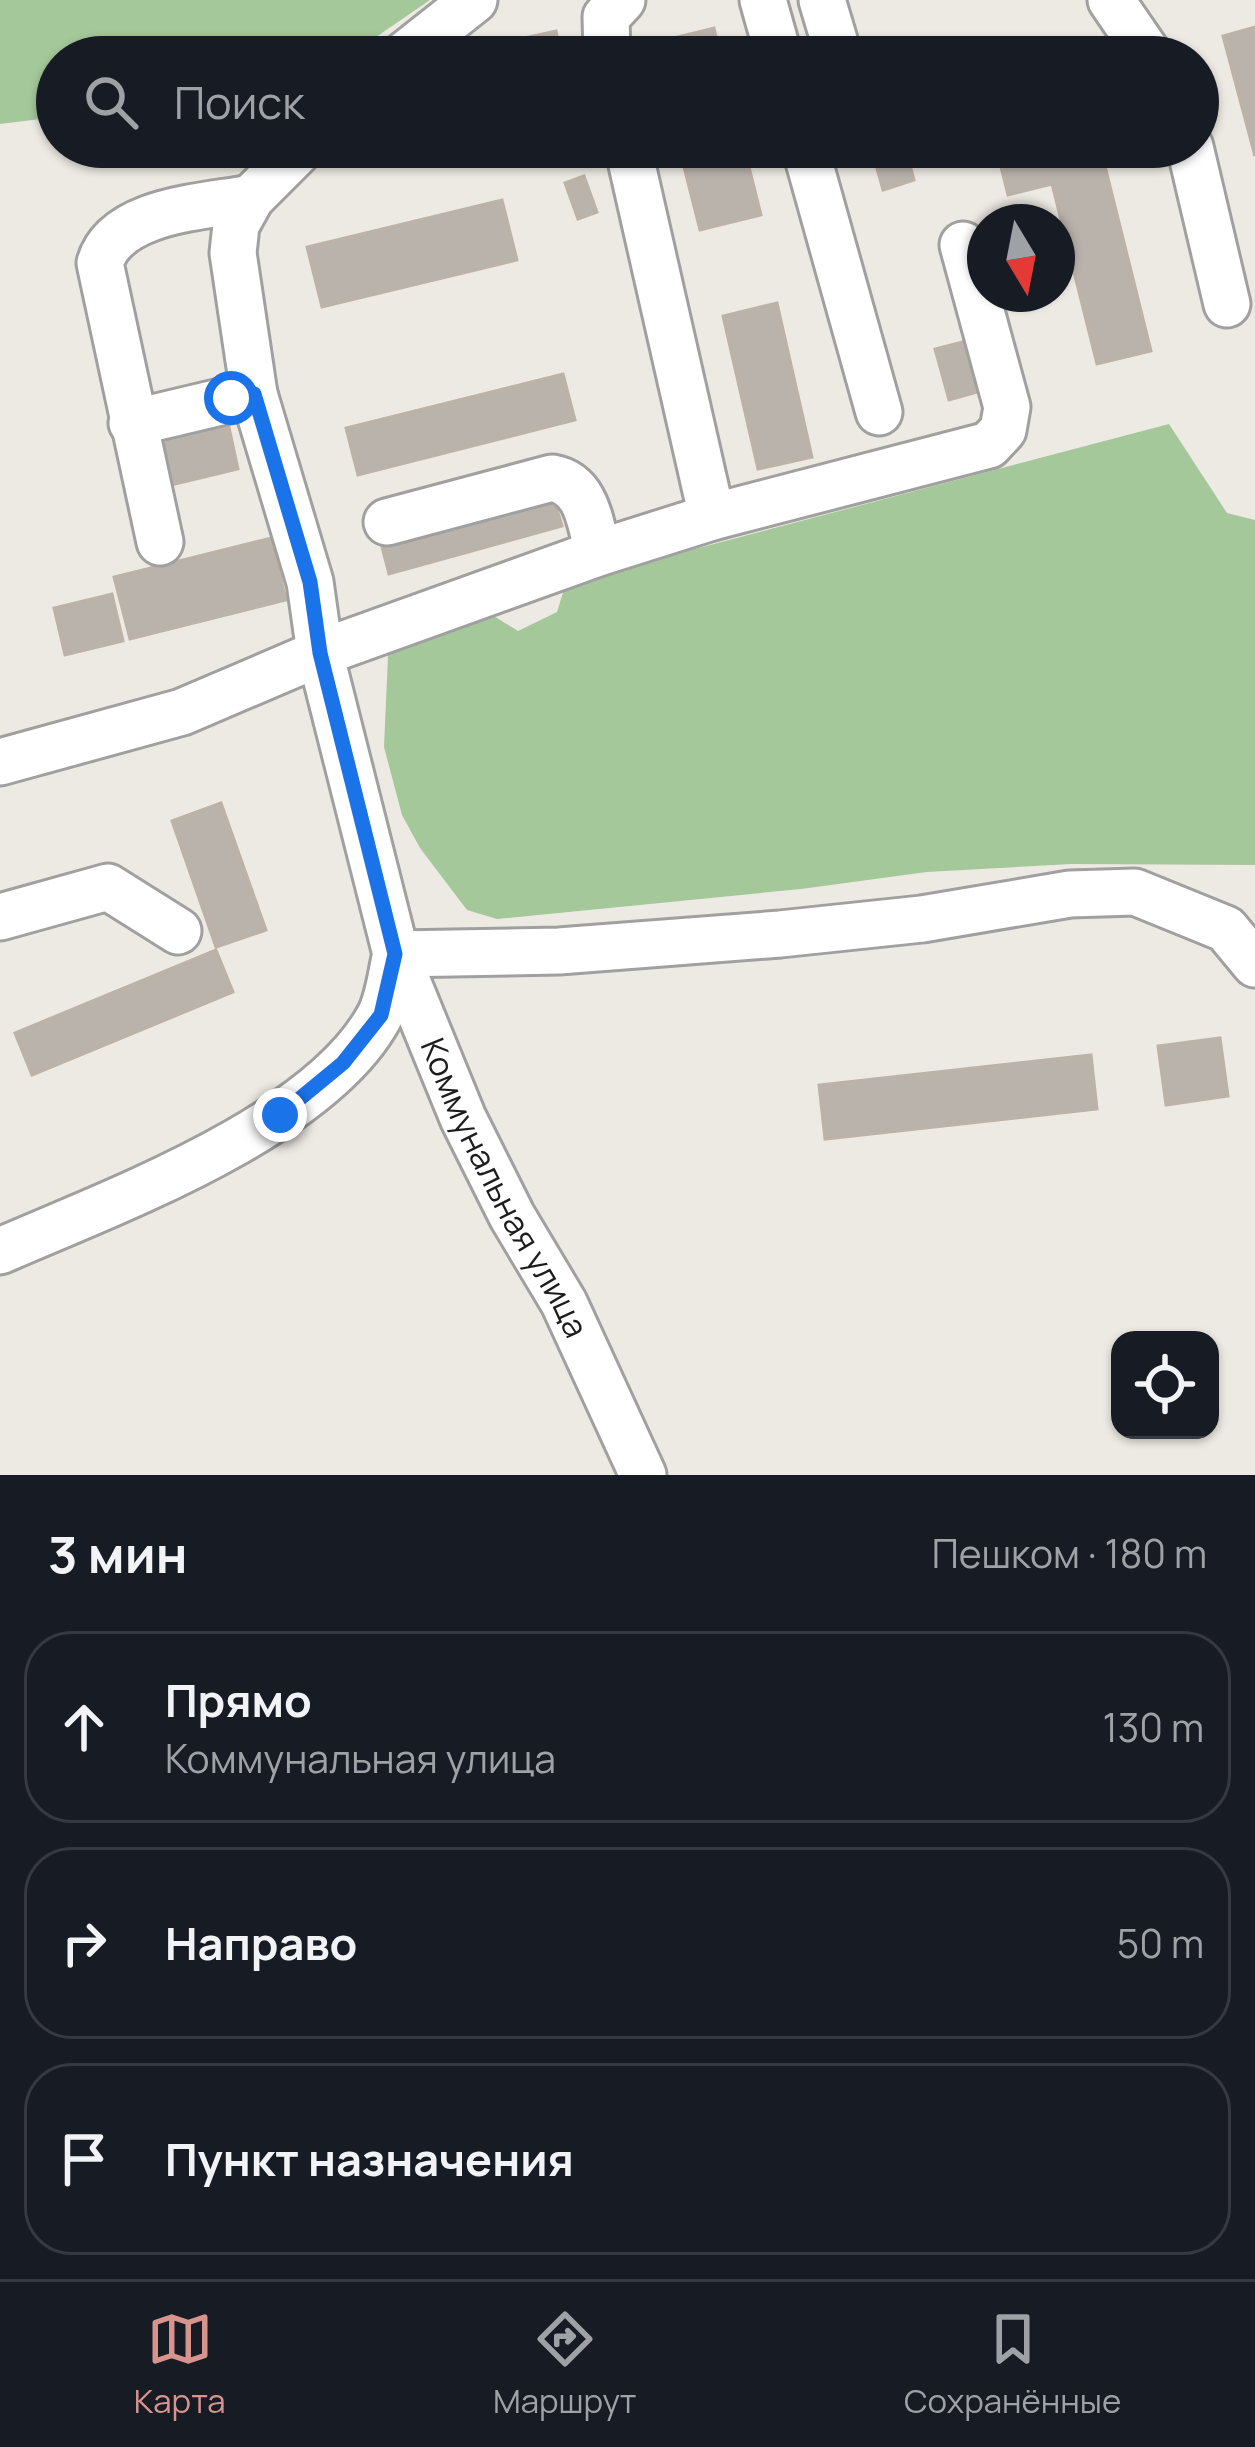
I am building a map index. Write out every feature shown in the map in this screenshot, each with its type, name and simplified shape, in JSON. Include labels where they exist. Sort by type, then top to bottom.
[{"type":"street","points":[[429,36],[474,0]]},
{"type":"street","points":[[606,36],[606,17],[622,0]]},
{"type":"street","points":[[763,0],[773,36]]},
{"type":"street","points":[[822,0],[833,36]]},
{"type":"street","points":[[1111,0],[1136,36]]},
{"type":"street","name":"Коммунальная улица","points":[[281,168],[251,198],[236,225],[232,253],[254,394],[310,582],[320,653],[395,954],[463,1118],[512,1216],[564,1304],[644,1475]]},
{"type":"street","points":[[633,168],[712,517]]},
{"type":"street","points":[[811,168],[879,412]]},
{"type":"street","points":[[1195,168],[1227,304]]},
{"type":"street","points":[[160,542],[100,275],[104,250],[134,225],[251,198]]},
{"type":"street","points":[[0,763],[182,712],[320,653],[598,553],[712,517],[989,445],[1003,430],[1007,407],[963,245]]},
{"type":"street","points":[[132,423],[254,394]]},
{"type":"street","points":[[387,522],[552,478],[568,480],[579,491],[598,553]]},
{"type":"street","points":[[0,917],[107,887],[178,931]]},
{"type":"street","points":[[0,1251],[199,1163],[280,1115],[343,1063],[381,1015],[395,954],[559,951],[760,936],[922,919],[1070,894],[1135,892],[1226,929],[1255,964]]},
{"type":"green space","points":[[0,0],[430,0],[378,36],[36,36],[36,120],[0,124]]},
{"type":"green space","points":[[1169,424],[1227,513],[1255,520],[1255,865],[1071,864],[927,872],[497,919],[467,910],[420,848],[402,815],[384,747],[389,633],[487,612],[518,631],[557,612],[566,583]]},
{"type":"building","points":[[1255,27],[1255,156],[1223,36]]},
{"type":"building","points":[[714,28],[716,36],[681,36]]},
{"type":"building","points":[[684,168],[749,168],[761,215],[700,230]]},
{"type":"building","points":[[877,168],[911,168],[914,180],[883,190]]},
{"type":"building","points":[[1001,168],[1105,168],[1151,351],[1097,364],[1075,276],[1075,204],[1057,204],[1052,184],[1008,195]]},
{"type":"building","points":[[584,176],[597,212],[578,219],[565,183]]},
{"type":"building","points":[[502,200],[517,260],[322,307],[307,247]]},
{"type":"building","points":[[777,303],[812,457],[758,469],[723,316]]},
{"type":"building","points":[[978,338],[992,388],[949,400],[935,349]]},
{"type":"building","points":[[563,374],[575,420],[358,475],[346,428]]},
{"type":"building","points":[[227,418],[238,469],[163,487],[151,436]]},
{"type":"building","points":[[554,499],[562,526],[389,574],[382,547]]},
{"type":"building","points":[[271,538],[286,600],[130,639],[114,577]]},
{"type":"building","points":[[112,594],[123,641],[65,655],[54,608]]},
{"type":"building","points":[[221,803],[266,930],[216,947],[172,821]]},
{"type":"building","points":[[216,950],[233,992],[32,1075],[15,1033]]},
{"type":"building","points":[[1220,1038],[1228,1096],[1166,1105],[1158,1046]]},
{"type":"building","points":[[1091,1055],[1097,1109],[825,1139],[819,1085]]},
{"type":"route","points":[[231,398],[254,394],[310,582],[320,653],[395,954],[381,1015],[343,1063],[280,1115]]}]
